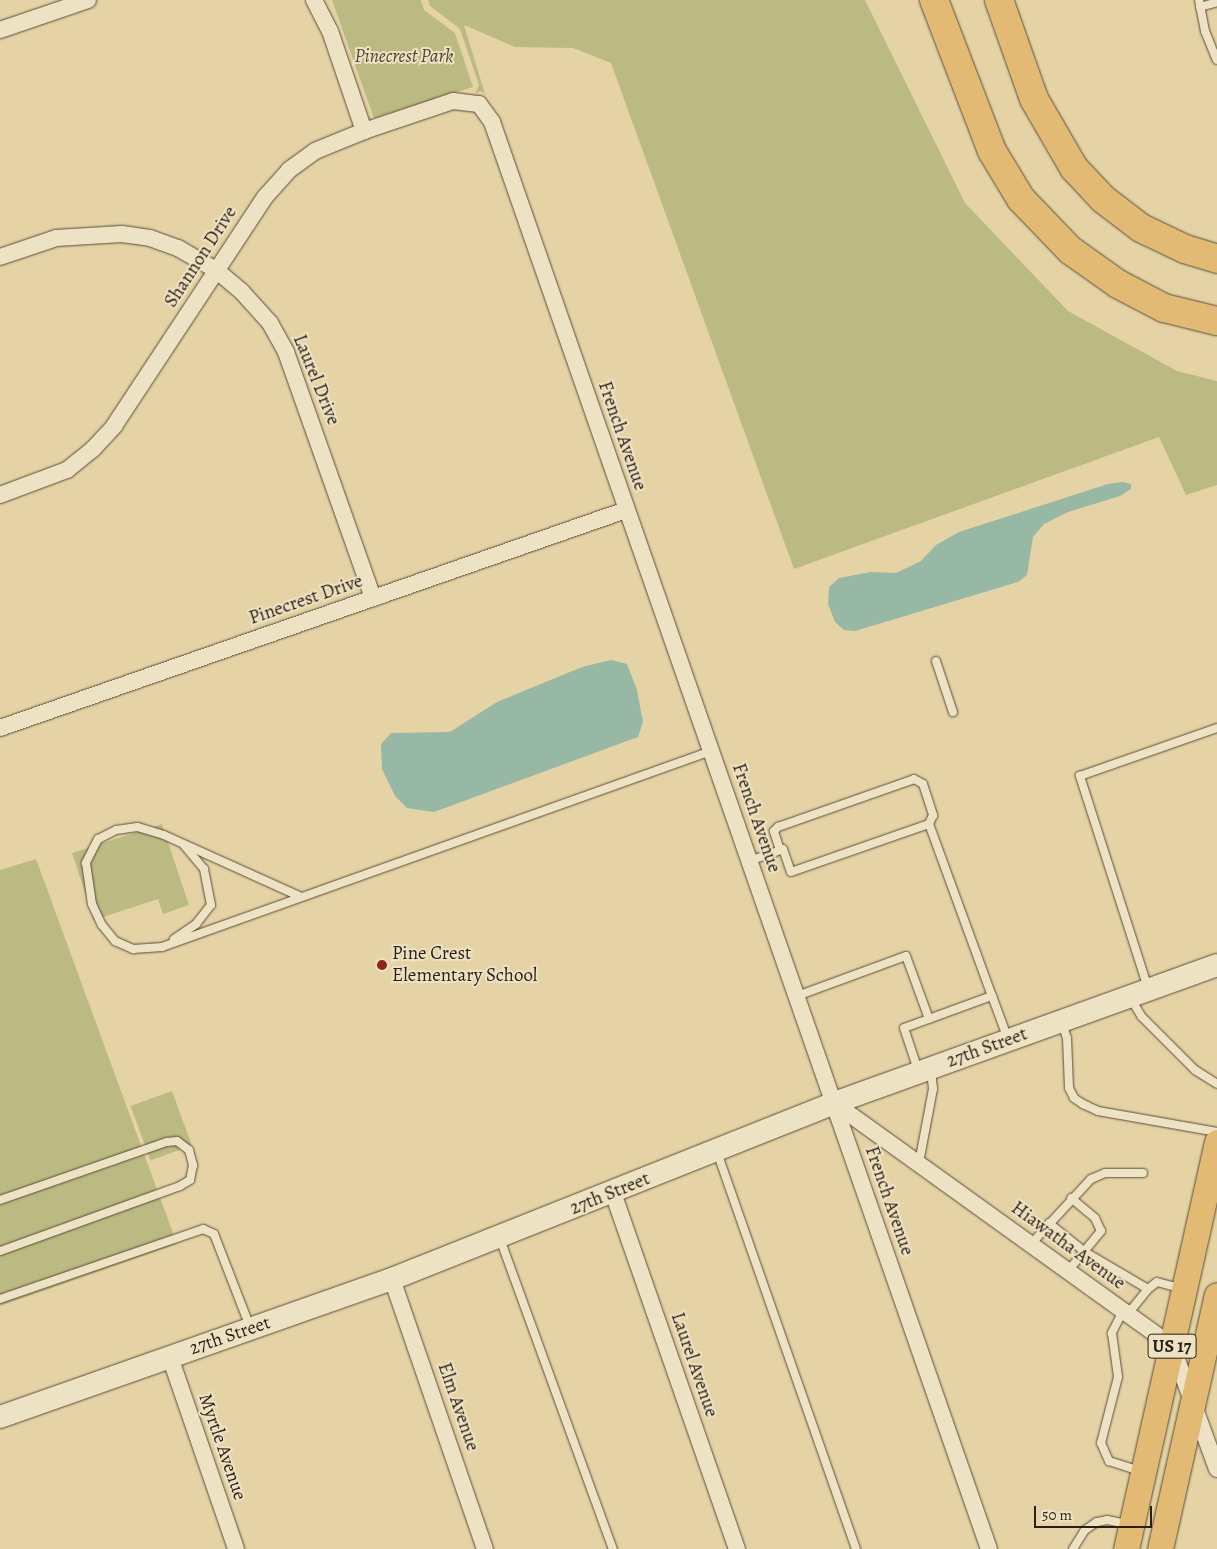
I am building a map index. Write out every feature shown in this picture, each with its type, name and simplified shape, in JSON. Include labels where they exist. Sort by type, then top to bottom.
[{"type":"highway","points":[[934,0],[992,151],[1021,199],[1070,250],[1118,284],[1164,308],[1217,321]]},
{"type":"highway","points":[[999,0],[1034,99],[1074,168],[1103,199],[1141,228],[1185,249],[1217,259]]},
{"type":"main road","name":"27th Street","points":[[0,1417],[392,1279],[613,1194],[834,1102],[1217,965]]},
{"type":"main road","name":"US 17","points":[[1126,1549],[1217,1142]]},
{"type":"main road","name":"US 17","points":[[1160,1549],[1193,1400],[1212,1344],[1217,1295]]},
{"type":"street","points":[[0,30],[88,0]]},
{"type":"street","points":[[314,0],[330,31],[364,131]]},
{"type":"street","name":"Shannon Drive","points":[[0,495],[68,470],[92,450],[114,426],[265,197],[289,170],[315,151],[364,131],[453,101],[479,104]]},
{"type":"street","name":"French Avenue","points":[[479,104],[492,122],[989,1549]]},
{"type":"street","name":"Laurel Drive","points":[[0,257],[56,238],[122,234],[150,238],[178,248],[216,270],[242,292],[270,323],[286,352],[373,598]]},
{"type":"street","name":"Pinecrest Drive","points":[[0,728],[626,510]]},
{"type":"street","name":"Hiawatha Avenue","points":[[834,1102],[1172,1346]]},
{"type":"street","name":"Laurel Avenue","points":[[613,1194],[737,1549]]},
{"type":"street","name":"Elm Avenue","points":[[392,1279],[485,1549]]},
{"type":"street","points":[[1172,1346],[1217,1469]]},
{"type":"street","name":"Myrtle Avenue","points":[[170,1357],[236,1549]]},
{"type":"lane","points":[[1217,2],[1200,4],[1205,31],[1217,60]]},
{"type":"lane","points":[[936,661],[953,712]]},
{"type":"lane","points":[[1217,728],[1080,776],[1139,993],[1142,1017],[1195,1070],[1217,1084]]},
{"type":"lane","points":[[298,896],[181,842],[137,827],[116,830],[98,839],[86,863],[92,904],[102,926],[115,941],[133,949],[162,947],[298,896],[711,751]]},
{"type":"lane","points":[[749,861],[783,849],[791,872],[929,824],[934,815],[923,784],[914,779],[778,827],[774,831],[780,850]]},
{"type":"lane","points":[[929,824],[1008,1040]]},
{"type":"lane","points":[[162,947],[196,924],[211,905],[204,869],[181,842]]},
{"type":"lane","points":[[797,996],[906,956],[929,1019]]},
{"type":"lane","points":[[919,1163],[933,1089],[904,1028],[992,996]]},
{"type":"lane","points":[[1062,1021],[1068,1038],[1069,1088],[1079,1101],[1098,1111],[1217,1132]]},
{"type":"lane","points":[[0,1200],[168,1142],[177,1142],[189,1150],[193,1165],[190,1180],[180,1186],[0,1251]]},
{"type":"lane","points":[[717,1151],[856,1549]]},
{"type":"lane","points":[[1030,1244],[1071,1198],[1091,1179],[1105,1173],[1143,1173]]},
{"type":"lane","points":[[1068,1271],[1101,1231],[1095,1218],[1071,1198]]},
{"type":"lane","points":[[1049,1223],[1085,1252],[1148,1289]]},
{"type":"lane","points":[[0,1299],[203,1230],[214,1234],[250,1329]]},
{"type":"lane","points":[[500,1237],[613,1549]]},
{"type":"lane","points":[[1143,1472],[1109,1461],[1101,1443],[1118,1376],[1112,1333],[1125,1312],[1157,1282],[1184,1289]]},
{"type":"lane","points":[[1073,1549],[1086,1530],[1097,1522],[1107,1520],[1132,1525]]},
{"type":"green space","name":"Pinecrest Park","points":[[332,0],[421,0],[424,10],[455,33],[473,87],[374,118]]},
{"type":"green space","points":[[428,0],[865,0],[965,203],[1068,311],[1177,371],[1217,381],[1217,485],[1186,495],[1159,437],[794,569],[611,63],[573,48],[515,47],[464,25],[485,94],[480,91],[475,94],[479,85],[460,29],[430,6]]},
{"type":"green space","points":[[162,824],[189,905],[163,914],[158,899],[94,920],[72,853]]},
{"type":"green space","points":[[36,859],[177,1244],[0,1306],[0,870]]},
{"type":"green space","points":[[172,1091],[192,1146],[150,1161],[131,1106]]},
{"type":"shaded area","points":[[1123,482],[1131,484],[1131,489],[1120,496],[1068,512],[1044,524],[1033,537],[1027,575],[1018,582],[855,631],[844,630],[835,622],[828,604],[829,587],[839,578],[871,572],[896,573],[921,561],[936,545],[959,532],[1108,484]]},
{"type":"shaded area","points":[[611,660],[627,664],[637,690],[643,722],[638,737],[434,812],[407,808],[395,796],[382,769],[381,744],[391,733],[450,732],[497,702],[582,667]]},
{"type":"place","name":"Pine Crest Elementary School","points":[[382,965]]}]
